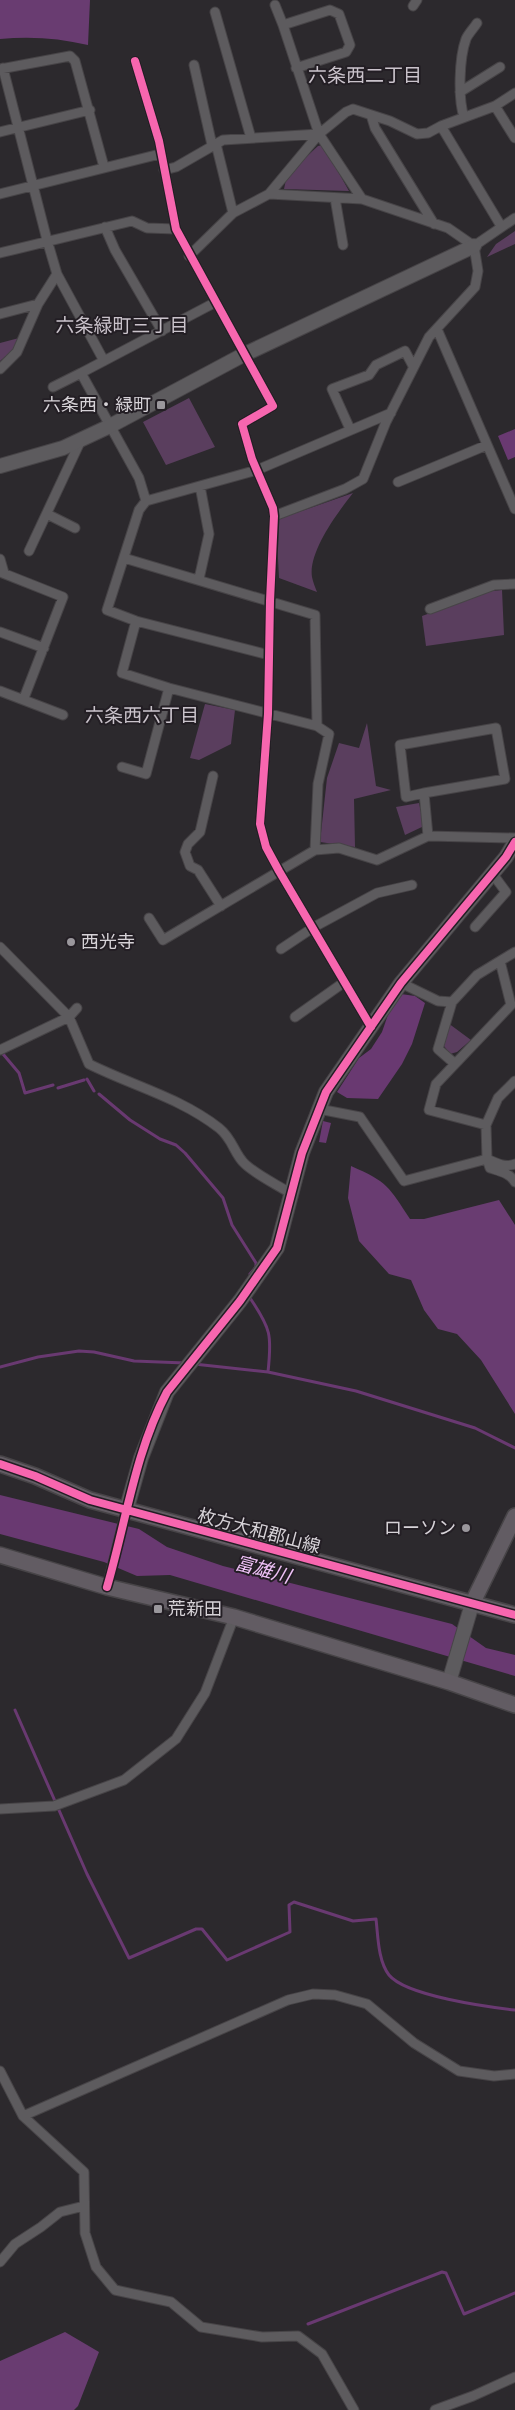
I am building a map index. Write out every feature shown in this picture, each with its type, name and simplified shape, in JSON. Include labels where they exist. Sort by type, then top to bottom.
[{"type":"main road","name":"枚方大和郡山線","points":[[0,1464],[35,1476],[125,1516],[470,1608],[515,1615]]},
{"type":"main road","points":[[470,1608],[515,1516]]},
{"type":"main road","points":[[0,1555],[108,1580],[449,1678],[515,1705]]},
{"type":"street","points":[[275,5],[319,134],[362,199]]},
{"type":"street","points":[[282,25],[330,10],[339,14],[350,45],[346,52],[296,68]]},
{"type":"street","points":[[215,12],[251,138]]},
{"type":"street","points":[[464,117],[460,105],[460,92],[466,38],[477,23]]},
{"type":"street","points":[[104,167],[90,110],[75,61],[70,56],[2,69],[57,274],[104,361]]},
{"type":"street","points":[[136,61],[159,141],[176,229],[189,256],[273,406],[242,424],[257,470],[273,508],[274,516],[268,655],[268,714],[260,824],[266,847],[279,871],[314,927],[343,983],[371,1027]]},
{"type":"street","points":[[194,66],[233,213]]},
{"type":"street","points":[[460,92],[500,67]]},
{"type":"street","points":[[189,256],[233,213],[269,194],[319,134],[346,112],[353,109],[417,134],[428,133],[441,126],[495,106],[515,93]]},
{"type":"street","points":[[495,106],[515,138]]},
{"type":"street","points":[[0,132],[90,110]]},
{"type":"street","points":[[371,115],[376,128],[434,224]]},
{"type":"street","points":[[441,126],[501,226]]},
{"type":"street","points":[[164,170],[176,167],[223,140],[319,134]]},
{"type":"street","points":[[0,194],[160,154]]},
{"type":"street","points":[[269,194],[362,199],[448,228],[474,246],[478,271],[475,287],[429,338],[413,366],[376,445],[370,466],[363,479],[345,489],[274,516]]},
{"type":"street","points":[[335,198],[343,245]]},
{"type":"street","points":[[0,466],[63,448],[110,426],[244,355],[474,246],[515,218]]},
{"type":"street","points":[[0,253],[47,240],[132,221],[147,228],[176,229]]},
{"type":"street","points":[[105,227],[115,250],[162,331]]},
{"type":"street","points":[[0,369],[17,352],[38,304],[57,274]]},
{"type":"street","points":[[53,387],[216,302]]},
{"type":"street","points":[[0,314],[38,304]]},
{"type":"street","points":[[437,329],[515,509]]},
{"type":"street","points":[[350,429],[332,389],[369,375],[376,366],[405,351],[413,366]]},
{"type":"street","points":[[81,373],[139,478],[146,501]]},
{"type":"street","points":[[268,655],[136,620],[107,610],[139,510],[146,501],[257,470],[391,413]]},
{"type":"street","points":[[29,550],[81,439]]},
{"type":"street","points":[[398,482],[488,445]]},
{"type":"street","points":[[199,579],[209,534],[200,486]]},
{"type":"street","points":[[47,514],[75,528]]},
{"type":"street","points":[[124,558],[315,614],[317,726]]},
{"type":"street","points":[[0,559],[2,573],[63,597],[24,698]]},
{"type":"street","points":[[430,609],[494,585],[515,584]]},
{"type":"street","points":[[136,620],[122,673],[169,688],[317,726],[329,734],[318,784],[315,850]]},
{"type":"street","points":[[0,632],[44,648]]},
{"type":"street","points":[[122,767],[146,774],[169,688]]},
{"type":"street","points":[[0,691],[24,698],[63,715]]},
{"type":"street","points":[[496,728],[504,779],[424,793],[406,797],[400,745],[496,728]]},
{"type":"street","points":[[213,776],[200,832],[188,844],[185,852],[190,866],[198,870],[221,906]]},
{"type":"street","points":[[424,793],[428,836]]},
{"type":"street","points":[[108,1580],[141,1458],[160,1405],[167,1392],[240,1301],[277,1248],[290,1193],[326,1092],[400,983],[492,873],[510,858],[515,840],[428,836],[377,860],[339,848],[315,850],[163,940],[149,918]]},
{"type":"street","points":[[475,927],[506,892],[492,873]]},
{"type":"street","points":[[281,949],[314,927],[377,893],[412,885]]},
{"type":"street","points":[[0,947],[69,1017],[89,1064],[164,1095],[198,1113],[226,1134],[244,1164],[290,1193]]},
{"type":"street","points":[[454,1063],[438,1048],[452,1002],[477,975],[515,952]]},
{"type":"street","points":[[486,1125],[429,1110],[436,1084],[511,1005],[500,961]]},
{"type":"street","points":[[295,1017],[343,983]]},
{"type":"street","points":[[400,983],[438,1001],[452,1002]]},
{"type":"street","points":[[0,1050],[69,1017],[78,1008]]},
{"type":"street","points":[[515,1080],[498,1098],[486,1125],[486,1159],[490,1168],[503,1172],[515,1182]]},
{"type":"street","points":[[319,1109],[360,1117],[404,1181],[486,1159],[502,1165],[509,1166],[515,1164]]},
{"type":"street","points":[[449,1678],[470,1608]]},
{"type":"street","points":[[0,1810],[54,1806],[124,1780],[176,1738],[205,1693],[234,1617]]},
{"type":"street","points":[[23,2116],[288,2000],[313,1994],[335,1995],[367,2004],[414,2043],[459,2071],[494,2076],[515,2074]]},
{"type":"street","points":[[0,2072],[23,2116],[84,2172],[85,2234],[96,2267],[114,2290],[171,2302],[201,2326],[262,2337],[298,2336],[322,2354],[354,2410]]},
{"type":"street","points":[[0,2262],[15,2244],[60,2212],[84,2206]]},
{"type":"street","points":[[435,2410],[473,2396],[515,2377]]},
{"type":"shaded area","points":[[0,0],[90,0],[88,45],[44,38],[0,39]]},
{"type":"shaded area","points":[[323,145],[349,191],[284,189],[287,175],[318,146]]},
{"type":"shaded area","points":[[515,231],[515,244],[487,257],[496,244]]},
{"type":"shaded area","points":[[19,338],[12,351],[0,361],[0,343]]},
{"type":"shaded area","points":[[189,398],[215,447],[166,465],[143,422]]},
{"type":"shaded area","points":[[515,429],[515,457],[508,460],[498,436]]},
{"type":"shaded area","points":[[353,493],[319,544],[312,567],[312,577],[317,592],[279,578],[276,520]]},
{"type":"shaded area","points":[[502,590],[504,635],[426,646],[422,616],[492,591]]},
{"type":"shaded area","points":[[205,704],[235,710],[231,744],[199,760],[190,758]]},
{"type":"shaded area","points":[[367,723],[376,786],[391,790],[354,799],[355,847],[320,842],[327,778],[339,743],[359,748]]},
{"type":"shaded area","points":[[419,803],[424,826],[405,835],[396,807]]},
{"type":"shaded area","points":[[401,994],[415,996],[425,1003],[412,1044],[402,1064],[378,1099],[347,1098],[337,1092],[359,1058],[371,1049],[382,1032],[391,1006]]},
{"type":"shaded area","points":[[448,1023],[471,1040],[457,1052],[450,1054],[444,1046]]},
{"type":"shaded area","points":[[323,1121],[331,1123],[326,1143],[319,1142]]},
{"type":"shaded area","points":[[351,1166],[386,1186],[410,1219],[424,1219],[499,1200],[515,1225],[515,1414],[481,1360],[457,1334],[438,1329],[424,1310],[411,1280],[389,1274],[359,1241],[348,1198]]},
{"type":"shaded area","points":[[0,1495],[139,1529],[167,1547],[223,1566],[452,1624],[486,1648],[515,1655],[515,1676],[170,1575],[137,1576],[104,1562],[0,1534]]},
{"type":"shaded area","points":[[65,2332],[99,2352],[78,2406],[74,2410],[0,2410],[0,2361]]},
{"type":"waterway","points":[[3,1054],[19,1073],[25,1093],[53,1085]]},
{"type":"waterway","points":[[87,1079],[94,1091]]},
{"type":"waterway","points":[[58,1088],[84,1080]]},
{"type":"waterway","points":[[99,1094],[130,1120],[160,1139],[176,1145],[223,1198],[232,1225],[256,1263],[256,1267],[250,1274]]},
{"type":"waterway","points":[[250,1298],[266,1325],[270,1340],[268,1372]]},
{"type":"waterway","points":[[0,1367],[38,1357],[79,1351],[94,1352],[134,1361],[185,1363]]},
{"type":"waterway","points":[[194,1364],[268,1372],[356,1391],[475,1428],[515,1448]]},
{"type":"waterway","points":[[15,1710],[87,1874],[129,1958],[196,1929],[202,1929],[227,1960],[290,1932],[289,1905],[294,1902],[353,1921],[376,1919],[379,1948],[385,1969],[398,1982],[412,1989],[448,1999],[515,2010]]},
{"type":"waterway","points":[[308,2324],[442,2272],[446,2273],[464,2314],[515,2293]]},
{"type":"cycle path","points":[[135,61],[159,141],[176,229],[273,406],[242,424],[252,459],[273,508],[274,516],[268,714],[260,824],[266,847],[279,871],[371,1027]]},
{"type":"cycle path","points":[[107,1587],[139,1463],[156,1415],[167,1392],[240,1301],[277,1248],[302,1153],[326,1092],[401,983],[506,857],[515,842]]},
{"type":"cycle path","points":[[0,1464],[35,1476],[90,1500],[515,1615]]},
{"type":"place","name":"六条西・緑町","points":[[161,405]]},
{"type":"place","name":"西光寺","points":[[71,942]]},
{"type":"place","name":"ローソン","points":[[466,1528]]},
{"type":"place","name":"荒新田","points":[[158,1609]]},
{"type":"district","name":"六条西二丁目","points":[[365,75]]},
{"type":"district","name":"六条緑町三丁目","points":[[122,325]]},
{"type":"district","name":"六条西六丁目","points":[[142,715]]},
{"type":"water label","name":"富雄川","points":[[263,1569]]}]
